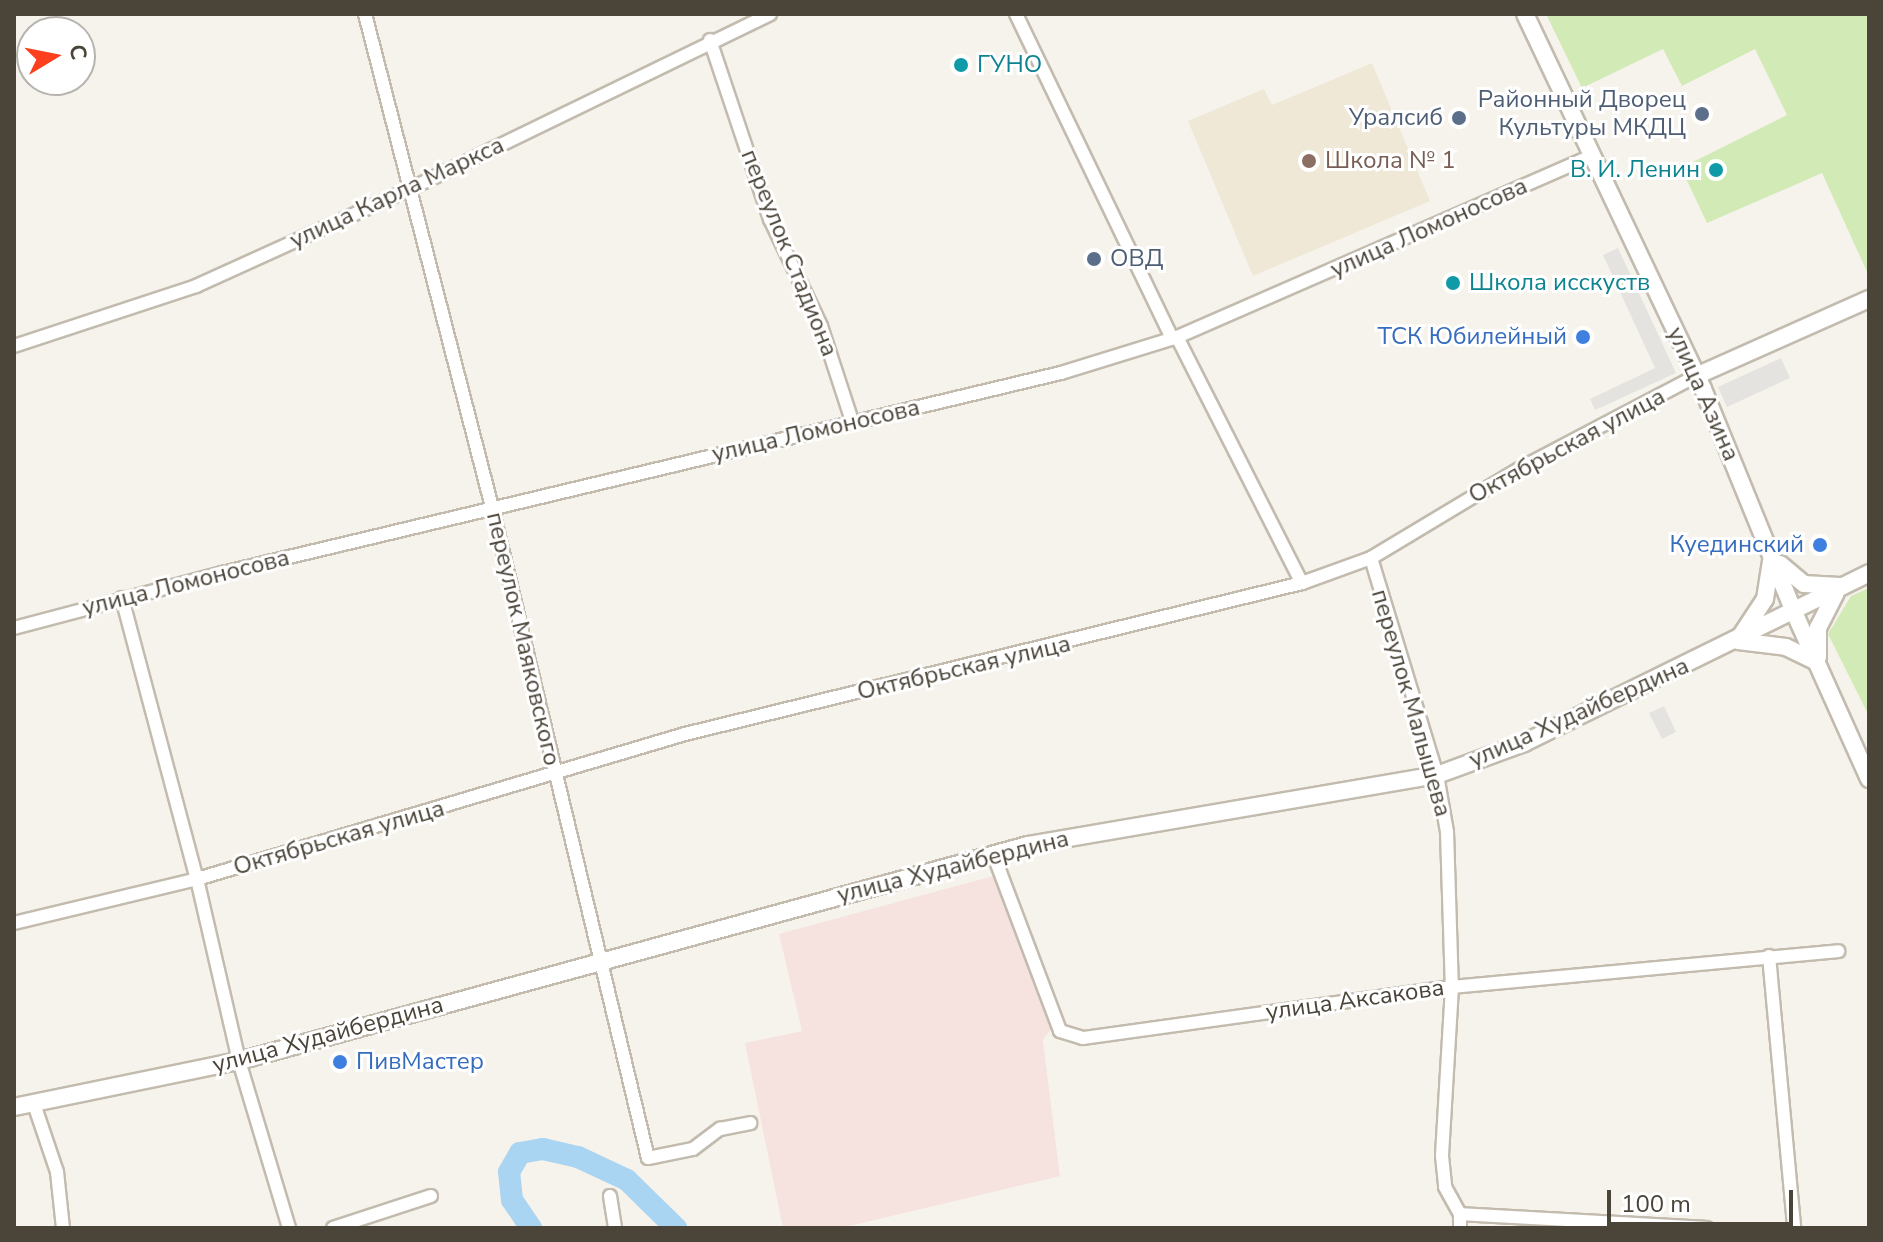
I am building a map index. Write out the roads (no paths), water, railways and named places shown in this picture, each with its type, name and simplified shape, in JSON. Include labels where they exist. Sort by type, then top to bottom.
[{"type":"street","name":"переулок Маяковского","points":[[365,14],[493,511],[597,963],[648,1158],[693,1149],[720,1129],[750,1123]]},
{"type":"street","name":"улица Карла Маркса","points":[[14,346],[196,286],[412,188],[710,40],[770,14]]},
{"type":"street","points":[[1016,14],[1174,337],[1302,583]]},
{"type":"street","name":"улица Азина","points":[[1525,14],[1696,376],[1794,612],[1864,756],[1869,779]]},
{"type":"street","name":"переулок Стадиона","points":[[710,40],[770,219],[821,326],[852,421]]},
{"type":"street","name":"улица Ломоносова","points":[[14,628],[122,598],[1061,373],[1174,337],[1591,156]]},
{"type":"street","name":"Октябрьская улица","points":[[14,923],[197,879],[685,734],[1302,583],[1371,558],[1519,469],[1696,376],[1869,299]]},
{"type":"street","points":[[1771,553],[1792,580],[1824,587],[1845,585]]},
{"type":"street","points":[[1771,553],[1765,599],[1736,641],[1786,647],[1817,662],[1821,620],[1830,599],[1845,585]]},
{"type":"street","name":"переулок Малышева","points":[[1371,558],[1437,775],[1447,832],[1452,987],[1442,1156],[1445,1187],[1460,1214],[1460,1228]]},
{"type":"street","name":"улица Худайбердина","points":[[14,1107],[239,1061],[1028,845],[1437,775],[1524,743],[1869,573]]},
{"type":"street","points":[[122,598],[197,879],[239,1061],[289,1228]]},
{"type":"street","name":"улица Аксакова","points":[[994,856],[1060,1031],[1083,1038],[1452,987],[1838,951]]},
{"type":"street","points":[[1769,956],[1794,1228]]},
{"type":"street","points":[[34,1104],[57,1172],[63,1228]]},
{"type":"street","points":[[333,1228],[431,1196]]},
{"type":"street","points":[[610,1196],[615,1228]]},
{"type":"street","points":[[1460,1214],[1707,1228]]},
{"type":"waterway","points":[[531,1228],[512,1200],[509,1172],[520,1153],[543,1149],[578,1157],[627,1180],[676,1228]]},
{"type":"place","name":"ГУНО","points":[[961,65]]},
{"type":"place","name":"Районный Дворец Культуры МКДЦ","points":[[1702,114]]},
{"type":"place","name":"Уралсиб","points":[[1459,118]]},
{"type":"place","name":"Школа № 1","points":[[1309,161]]},
{"type":"place","name":"В. И. Ленин","points":[[1716,170]]},
{"type":"place","name":"ОВД","points":[[1094,259]]},
{"type":"place","name":"Школа исскуств","points":[[1453,283]]},
{"type":"place","name":"ТСК Юбилейный","points":[[1583,337]]},
{"type":"place","name":"Куединский","points":[[1820,545]]},
{"type":"place","name":"ПивМастер","points":[[340,1062]]}]
